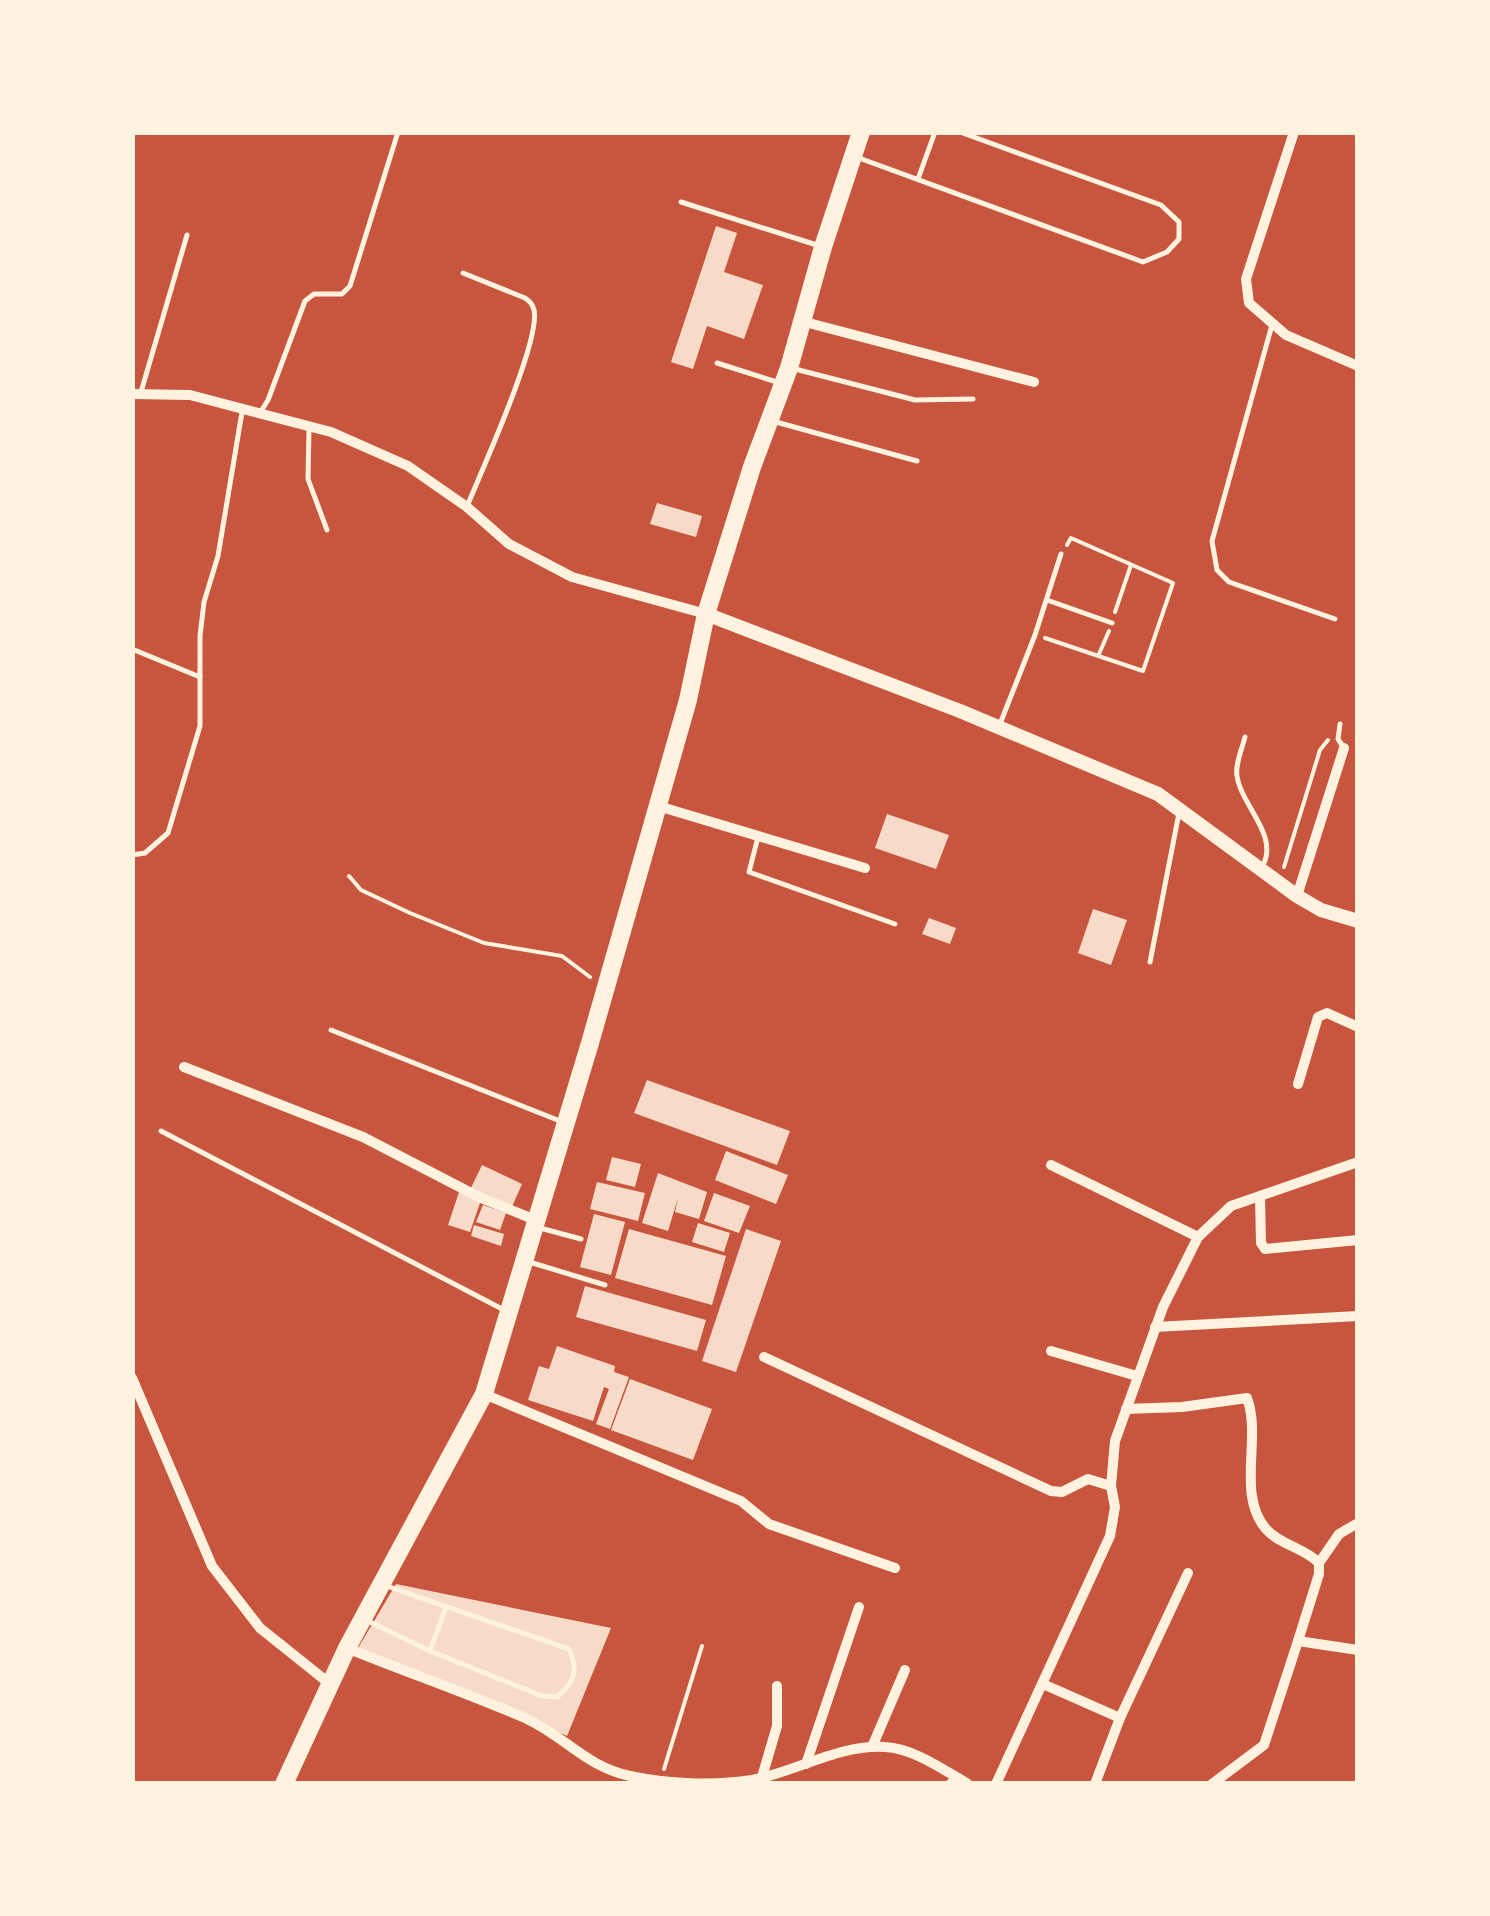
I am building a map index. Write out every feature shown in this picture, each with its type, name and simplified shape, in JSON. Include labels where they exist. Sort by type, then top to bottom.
[{"type":"highway","points":[[284,1784],[347,1648],[484,1394],[538,1225],[658,806],[688,700],[706,614],[786,376],[860,132]]},
{"type":"street","points":[[1294,132],[1246,279],[1249,303],[1286,335],[1358,366]]},
{"type":"street","points":[[802,320],[1034,382]]},
{"type":"street","points":[[137,393],[190,395],[330,432],[408,466],[467,507],[509,544],[572,577],[706,614],[999,727],[1158,794],[1298,896],[1321,910],[1358,921]]},
{"type":"street","points":[[1298,896],[1341,744]]},
{"type":"street","points":[[658,806],[865,868]]},
{"type":"street","points":[[1298,1084],[1318,1017],[1327,1013],[1358,1027]]},
{"type":"street","points":[[184,1067],[363,1137],[538,1225]]},
{"type":"street","points":[[996,1784],[1110,1536],[1115,1507],[1111,1486],[1115,1441],[1155,1327],[1198,1237],[1231,1206],[1358,1162]]},
{"type":"street","points":[[1052,1165],[1198,1237]]},
{"type":"street","points":[[1260,1196],[1261,1243],[1265,1249],[1358,1240]]},
{"type":"street","points":[[1155,1327],[1358,1316]]},
{"type":"street","points":[[1050,1351],[1137,1376]]},
{"type":"street","points":[[764,1358],[1051,1491],[1062,1492],[1088,1479],[1111,1486]]},
{"type":"street","points":[[132,1378],[212,1566],[260,1628],[330,1684]]},
{"type":"street","points":[[484,1394],[741,1501],[768,1524],[895,1568]]},
{"type":"street","points":[[1126,1409],[1182,1407],[1247,1398],[1252,1413],[1254,1500],[1260,1518],[1268,1532],[1311,1554],[1319,1563]]},
{"type":"street","points":[[1212,1784],[1264,1745],[1319,1563],[1339,1534],[1358,1523]]},
{"type":"street","points":[[1095,1784],[1120,1718],[1188,1573]]},
{"type":"street","points":[[806,1764],[859,1606]]},
{"type":"street","points":[[1298,1641],[1358,1650]]},
{"type":"street","points":[[347,1648],[526,1719],[556,1734],[594,1764],[633,1780],[692,1783],[762,1776],[888,1746],[929,1762],[951,1780],[968,1784]]},
{"type":"street","points":[[872,1748],[905,1670]]},
{"type":"street","points":[[1043,1684],[1120,1718]]},
{"type":"street","points":[[762,1776],[777,1726],[777,1686]]},
{"type":"lane","points":[[259,414],[306,301],[314,294],[342,294],[350,286],[398,132]]},
{"type":"lane","points":[[918,179],[935,132]]},
{"type":"lane","points":[[852,156],[1144,262],[1167,252],[1179,239],[1178,222],[1161,205],[960,132]]},
{"type":"lane","points":[[682,202],[823,247]]},
{"type":"lane","points":[[137,393],[188,234]]},
{"type":"lane","points":[[463,273],[524,298],[535,313],[506,412],[467,507]]},
{"type":"lane","points":[[1272,325],[1212,541],[1217,570],[1229,582],[1334,619]]},
{"type":"lane","points":[[717,362],[915,400],[973,399]]},
{"type":"lane","points":[[132,856],[146,853],[168,833],[200,726],[204,602],[218,556],[242,409]]},
{"type":"lane","points":[[769,420],[917,461]]},
{"type":"lane","points":[[310,426],[308,479],[327,530]]},
{"type":"lane","points":[[999,727],[1061,554]]},
{"type":"lane","points":[[1047,600],[1112,622]]},
{"type":"lane","points":[[132,649],[200,677]]},
{"type":"lane","points":[[1340,724],[1341,744]]},
{"type":"lane","points":[[1245,738],[1236,771],[1266,840],[1268,856],[1261,870]]},
{"type":"lane","points":[[1150,962],[1180,810]]},
{"type":"lane","points":[[758,837],[748,872],[894,924]]},
{"type":"lane","points":[[331,1030],[567,1124]]},
{"type":"lane","points":[[160,1131],[510,1313]]},
{"type":"lane","points":[[538,1225],[580,1239]]},
{"type":"lane","points":[[526,1261],[605,1284]]},
{"type":"lane","points":[[364,1619],[430,1651],[542,1696],[558,1697],[569,1687],[575,1674],[569,1649],[382,1584]]},
{"type":"lane","points":[[430,1651],[447,1606]]},
{"type":"path","points":[[1035,635],[1143,672],[1172,584],[1071,538],[1061,554]]},
{"type":"path","points":[[1279,883],[1320,750],[1327,740],[1341,744]]},
{"type":"path","points":[[349,876],[361,890],[484,943],[562,956],[606,988]]},
{"type":"path","points":[[660,1781],[702,1646]]},
{"type":"building","points":[[716,226],[737,233],[724,272],[763,285],[744,339],[707,326],[693,369],[671,362]]},
{"type":"building","points":[[657,503],[702,516],[696,537],[650,524]]},
{"type":"building","points":[[887,814],[949,835],[936,869],[875,848]]},
{"type":"building","points":[[1093,909],[1127,920],[1111,965],[1078,953]]},
{"type":"building","points":[[929,918],[956,928],[950,944],[922,934]]},
{"type":"building","points":[[647,1080],[790,1131],[777,1165],[634,1113]]},
{"type":"building","points":[[726,1151],[788,1175],[776,1204],[715,1180]]},
{"type":"building","points":[[612,1157],[641,1164],[635,1187],[606,1180]]},
{"type":"building","points":[[482,1165],[522,1184],[511,1209],[470,1190]]},
{"type":"building","points":[[658,1173],[707,1192],[699,1219],[675,1212],[678,1198],[668,1231],[642,1223]]},
{"type":"building","points":[[597,1182],[645,1193],[638,1221],[590,1209]]},
{"type":"building","points":[[459,1192],[481,1200],[470,1232],[448,1225]]},
{"type":"building","points":[[714,1193],[750,1206],[739,1233],[704,1221]]},
{"type":"building","points":[[483,1205],[506,1213],[500,1230],[476,1222]]},
{"type":"building","points":[[594,1214],[625,1222],[611,1275],[580,1267]]},
{"type":"building","points":[[698,1223],[730,1233],[724,1252],[692,1242]]},
{"type":"building","points":[[474,1225],[504,1234],[501,1246],[471,1236]]},
{"type":"building","points":[[629,1229],[726,1256],[712,1305],[615,1278]]},
{"type":"building","points":[[746,1229],[781,1241],[736,1372],[702,1361]]},
{"type":"building","points":[[585,1286],[706,1320],[697,1351],[576,1317]]},
{"type":"building","points":[[557,1346],[615,1366],[614,1372],[629,1377],[610,1429],[596,1424],[609,1389],[604,1387],[593,1421],[528,1400],[539,1366],[549,1369]]},
{"type":"building","points":[[630,1379],[712,1409],[693,1460],[611,1430]]},
{"type":"building","points":[[396,1584],[611,1628],[567,1736],[358,1648]]}]
